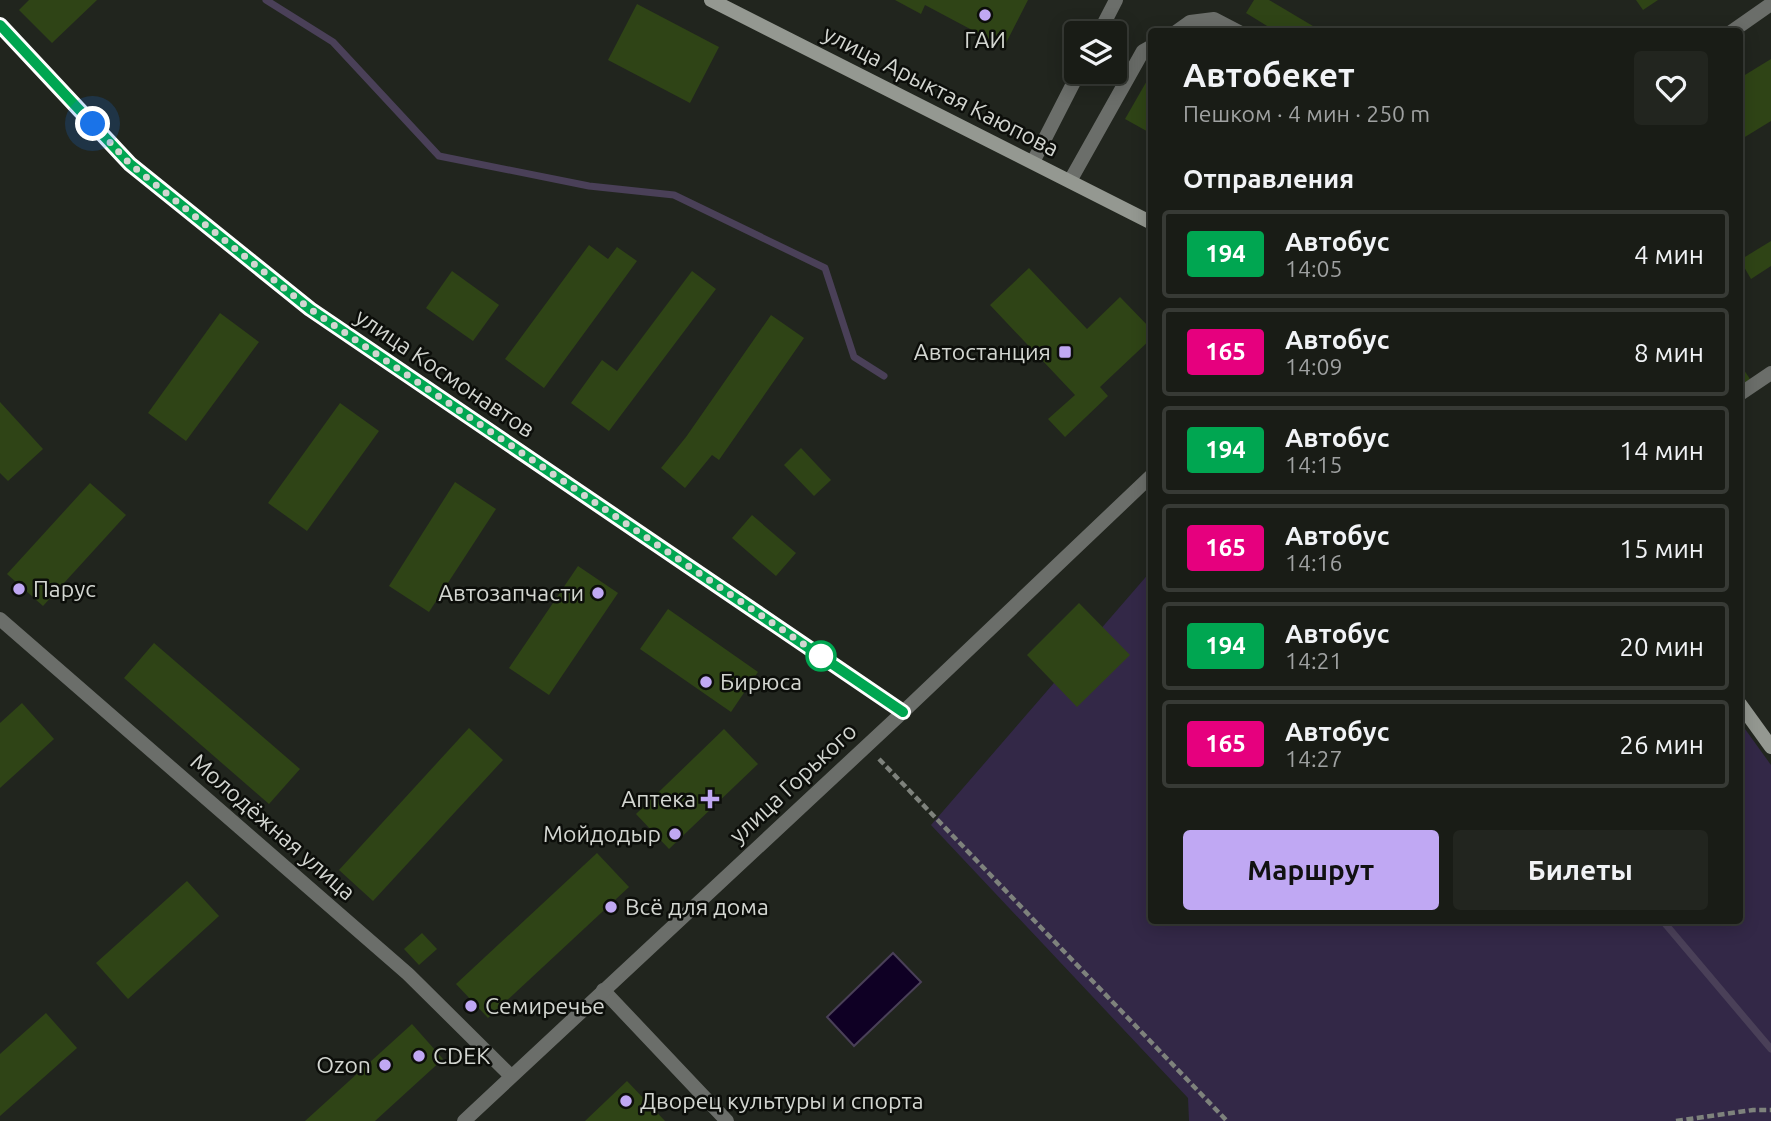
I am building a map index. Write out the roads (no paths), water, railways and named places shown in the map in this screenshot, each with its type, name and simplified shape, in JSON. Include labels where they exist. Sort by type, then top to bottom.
[{"type":"street","name":"улица Арыктая Каюпова","points":[[711,0],[1148,221]]},
{"type":"street","points":[[1105,21],[1116,0]]},
{"type":"street","points":[[1737,28],[1771,4]]},
{"type":"street","points":[[1182,28],[1190,22],[1214,19],[1231,28]]},
{"type":"street","name":"улица Космонавтов","points":[[0,25],[130,164],[310,309],[903,712]]},
{"type":"street","points":[[1070,181],[1143,51],[1148,48]]},
{"type":"street","points":[[1033,163],[1073,84]]},
{"type":"street","points":[[1743,392],[1771,373]]},
{"type":"street","name":"улица Горького","points":[[464,1121],[903,712],[1148,479]]},
{"type":"street","name":"Молодёжная улица","points":[[0,619],[408,974],[512,1076]]},
{"type":"street","points":[[1743,708],[1771,747]]},
{"type":"street","points":[[603,990],[727,1121]]},
{"type":"waterway","points":[[266,0],[333,42],[439,156],[589,186],[674,195],[825,268],[854,357],[884,376]]},
{"type":"waterway","points":[[1665,924],[1771,1049]]},
{"type":"place","name":"ГАИ","points":[[985,15]]},
{"type":"place","name":"Автостанция","points":[[1065,352]]},
{"type":"place","name":"Парус","points":[[19,589]]},
{"type":"place","name":"Автозапчасти","points":[[598,593]]},
{"type":"place","name":"Бирюса","points":[[706,682]]},
{"type":"place","name":"Аптека","points":[[710,799]]},
{"type":"place","name":"Мойдодыр","points":[[675,834]]},
{"type":"place","name":"Всё для дома","points":[[611,907]]},
{"type":"place","name":"Семиречье","points":[[471,1006]]},
{"type":"place","name":"CDEK","points":[[419,1056]]},
{"type":"place","name":"Ozon","points":[[385,1065]]},
{"type":"place","name":"Дворец культуры и спорта","points":[[626,1101]]}]
